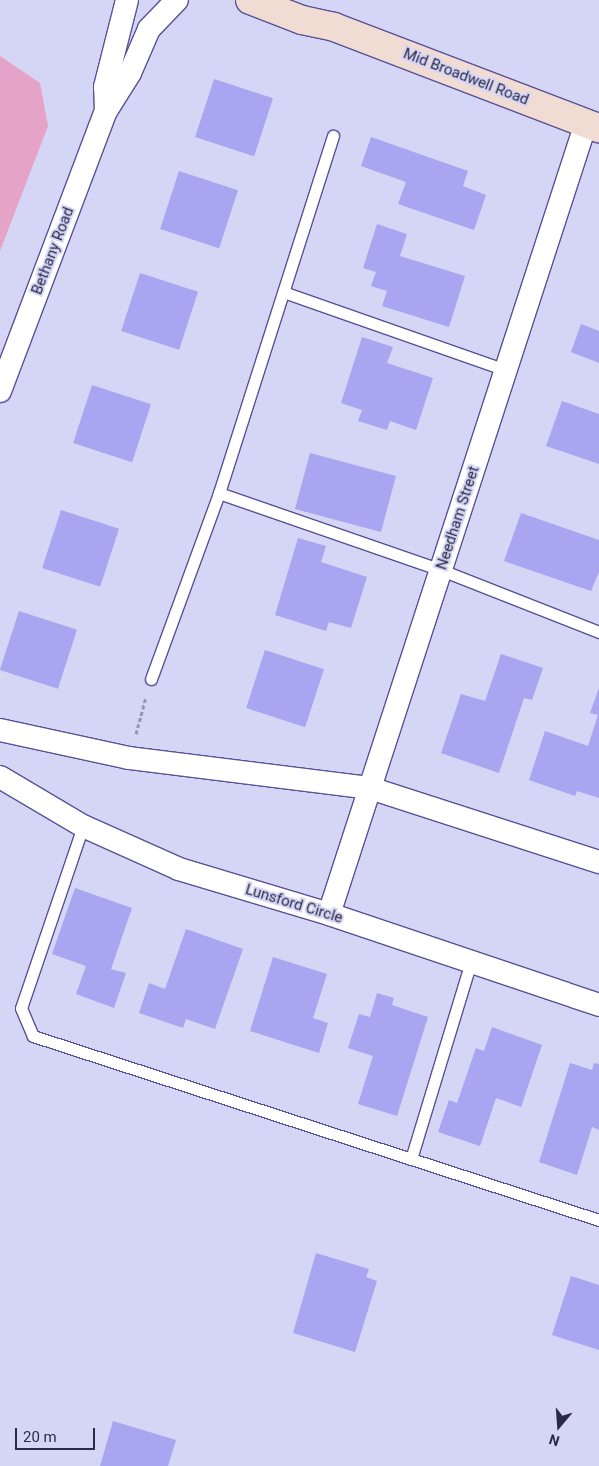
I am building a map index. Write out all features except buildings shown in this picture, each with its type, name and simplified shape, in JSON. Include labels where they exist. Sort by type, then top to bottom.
[{"type":"street","name":"Bethany Road","points":[[106,111],[105,87],[127,0]]},
{"type":"street","name":"Bethany Road","points":[[0,391],[106,111],[130,73],[149,29],[177,0]]},
{"type":"street","name":"Mid Broadwell Road","points":[[250,0],[302,20],[334,27],[593,125]]},
{"type":"street","name":"Mid Broadwell Road","points":[[299,0],[334,27]]},
{"type":"street","name":"Needham Street","points":[[329,914],[506,370],[593,125]]},
{"type":"street","points":[[0,730],[129,758],[370,788],[599,862]]},
{"type":"street","name":"Lunsford Circle","points":[[0,777],[82,826],[179,869],[329,914],[599,1005]]},
{"type":"lane","points":[[151,680],[219,493],[286,293],[333,136]]},
{"type":"lane","points":[[286,293],[506,370]]},
{"type":"lane","points":[[219,493],[441,570],[599,632]]},
{"type":"lane","points":[[82,826],[22,1008],[33,1036],[599,1220]]},
{"type":"lane","points":[[411,1159],[471,962]]},
{"type":"path","points":[[129,758],[151,680]]},
{"type":"shaded area","points":[[0,56],[40,83],[48,126],[0,251]]}]
